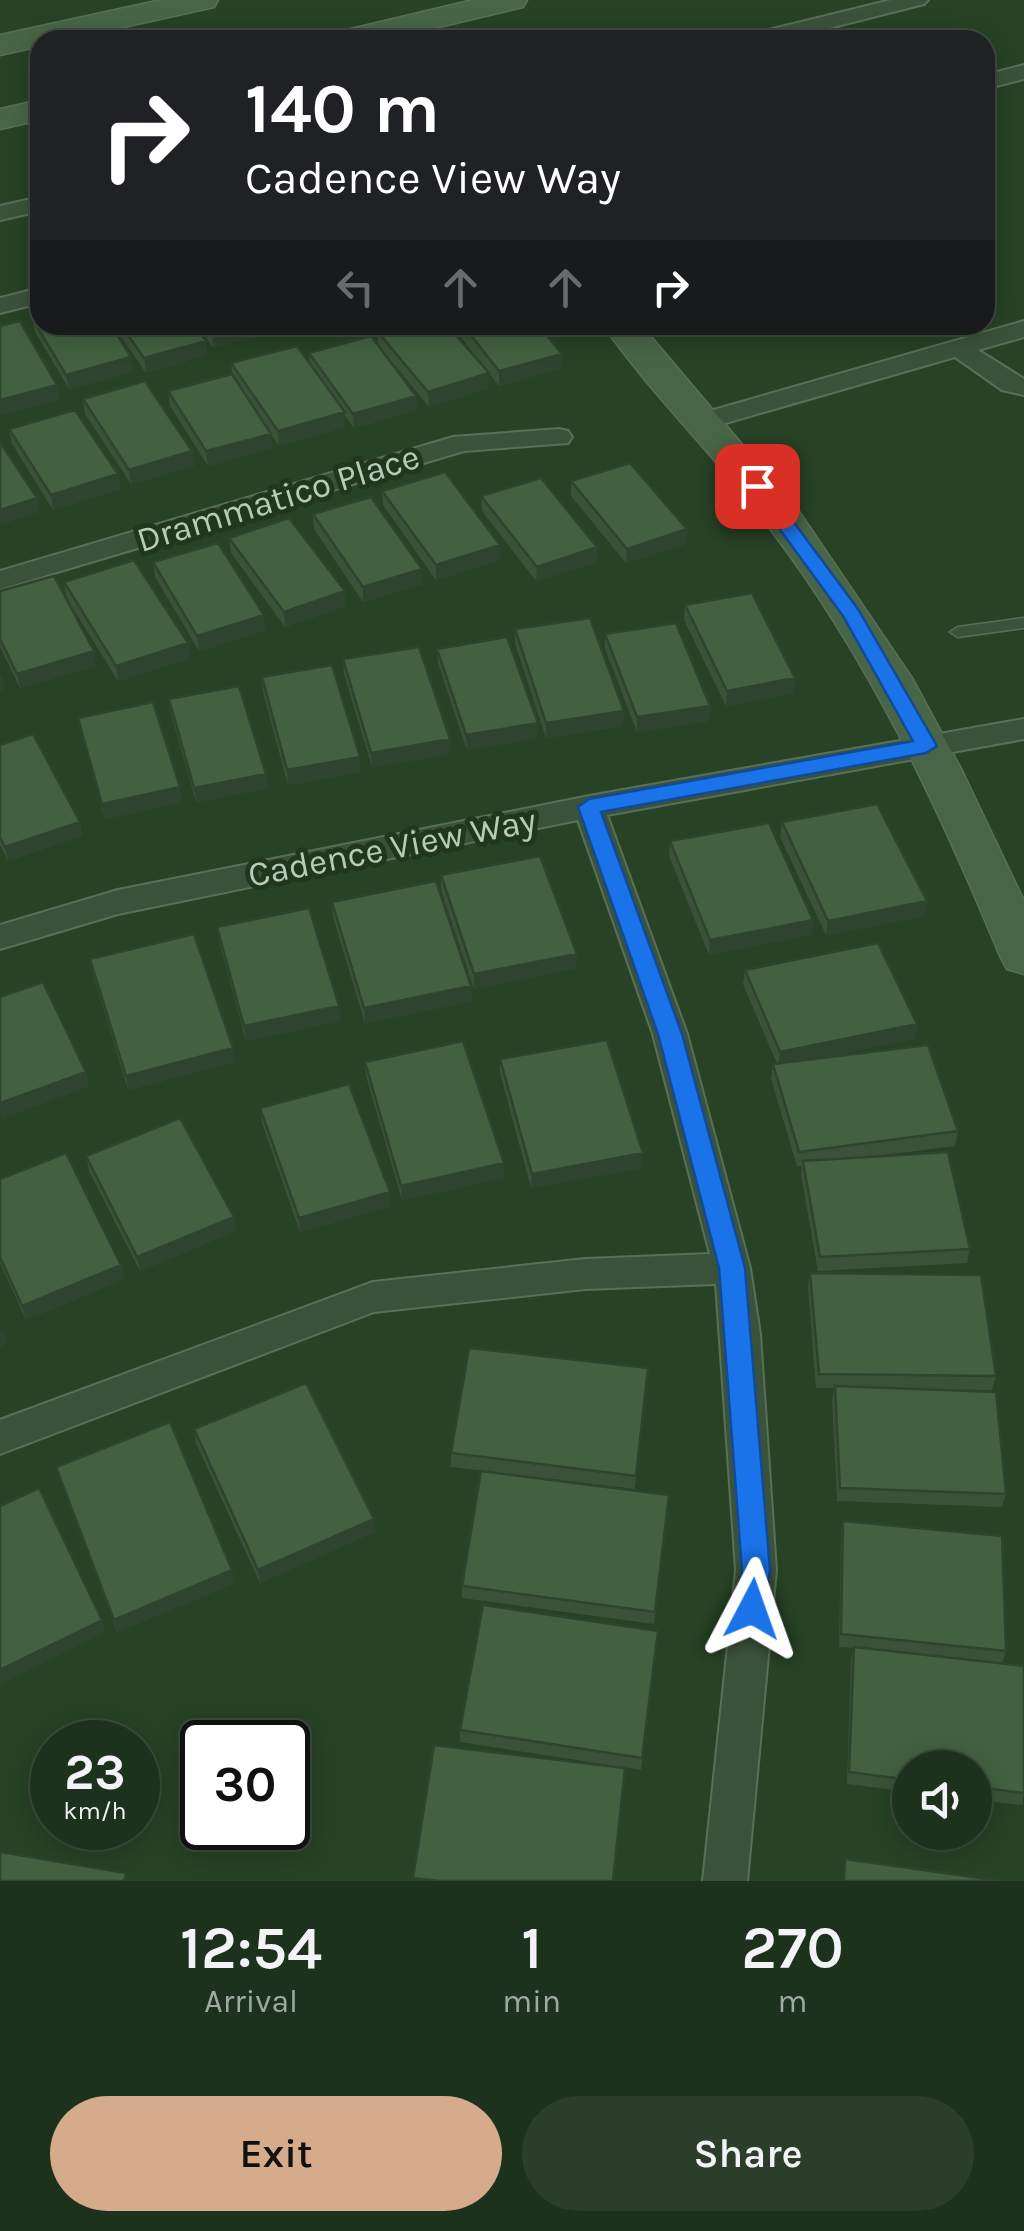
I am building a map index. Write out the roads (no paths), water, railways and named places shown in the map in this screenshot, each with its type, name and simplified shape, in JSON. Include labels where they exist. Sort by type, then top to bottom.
[{"type":"street","points":[[71,30],[203,0]]},
{"type":"street","points":[[369,30],[512,0]]},
{"type":"street","points":[[796,30],[917,0]]},
{"type":"street","points":[[0,46],[30,39]]},
{"type":"street","points":[[995,79],[1024,72]]},
{"type":"street","points":[[0,120],[30,112]]},
{"type":"street","points":[[0,213],[30,206]]},
{"type":"street","points":[[0,306],[30,298]]},
{"type":"street","points":[[704,420],[1024,328]]},
{"type":"street","points":[[629,335],[704,420],[835,589],[926,746],[1024,956]]},
{"type":"street","points":[[959,348],[1011,385],[1024,387]]},
{"type":"street","name":"Drammatico Place","points":[[0,580],[462,443],[560,437]]},
{"type":"street","name":"Cadence View Way","points":[[0,937],[118,902],[589,807],[1024,729]]},
{"type":"street","points":[[589,807],[670,1034],[732,1268],[756,1570],[725,1881]]},
{"type":"street","points":[[0,1437],[373,1297],[585,1274],[732,1268]]},
{"type":"lane","points":[[958,632],[1024,623]]}]
